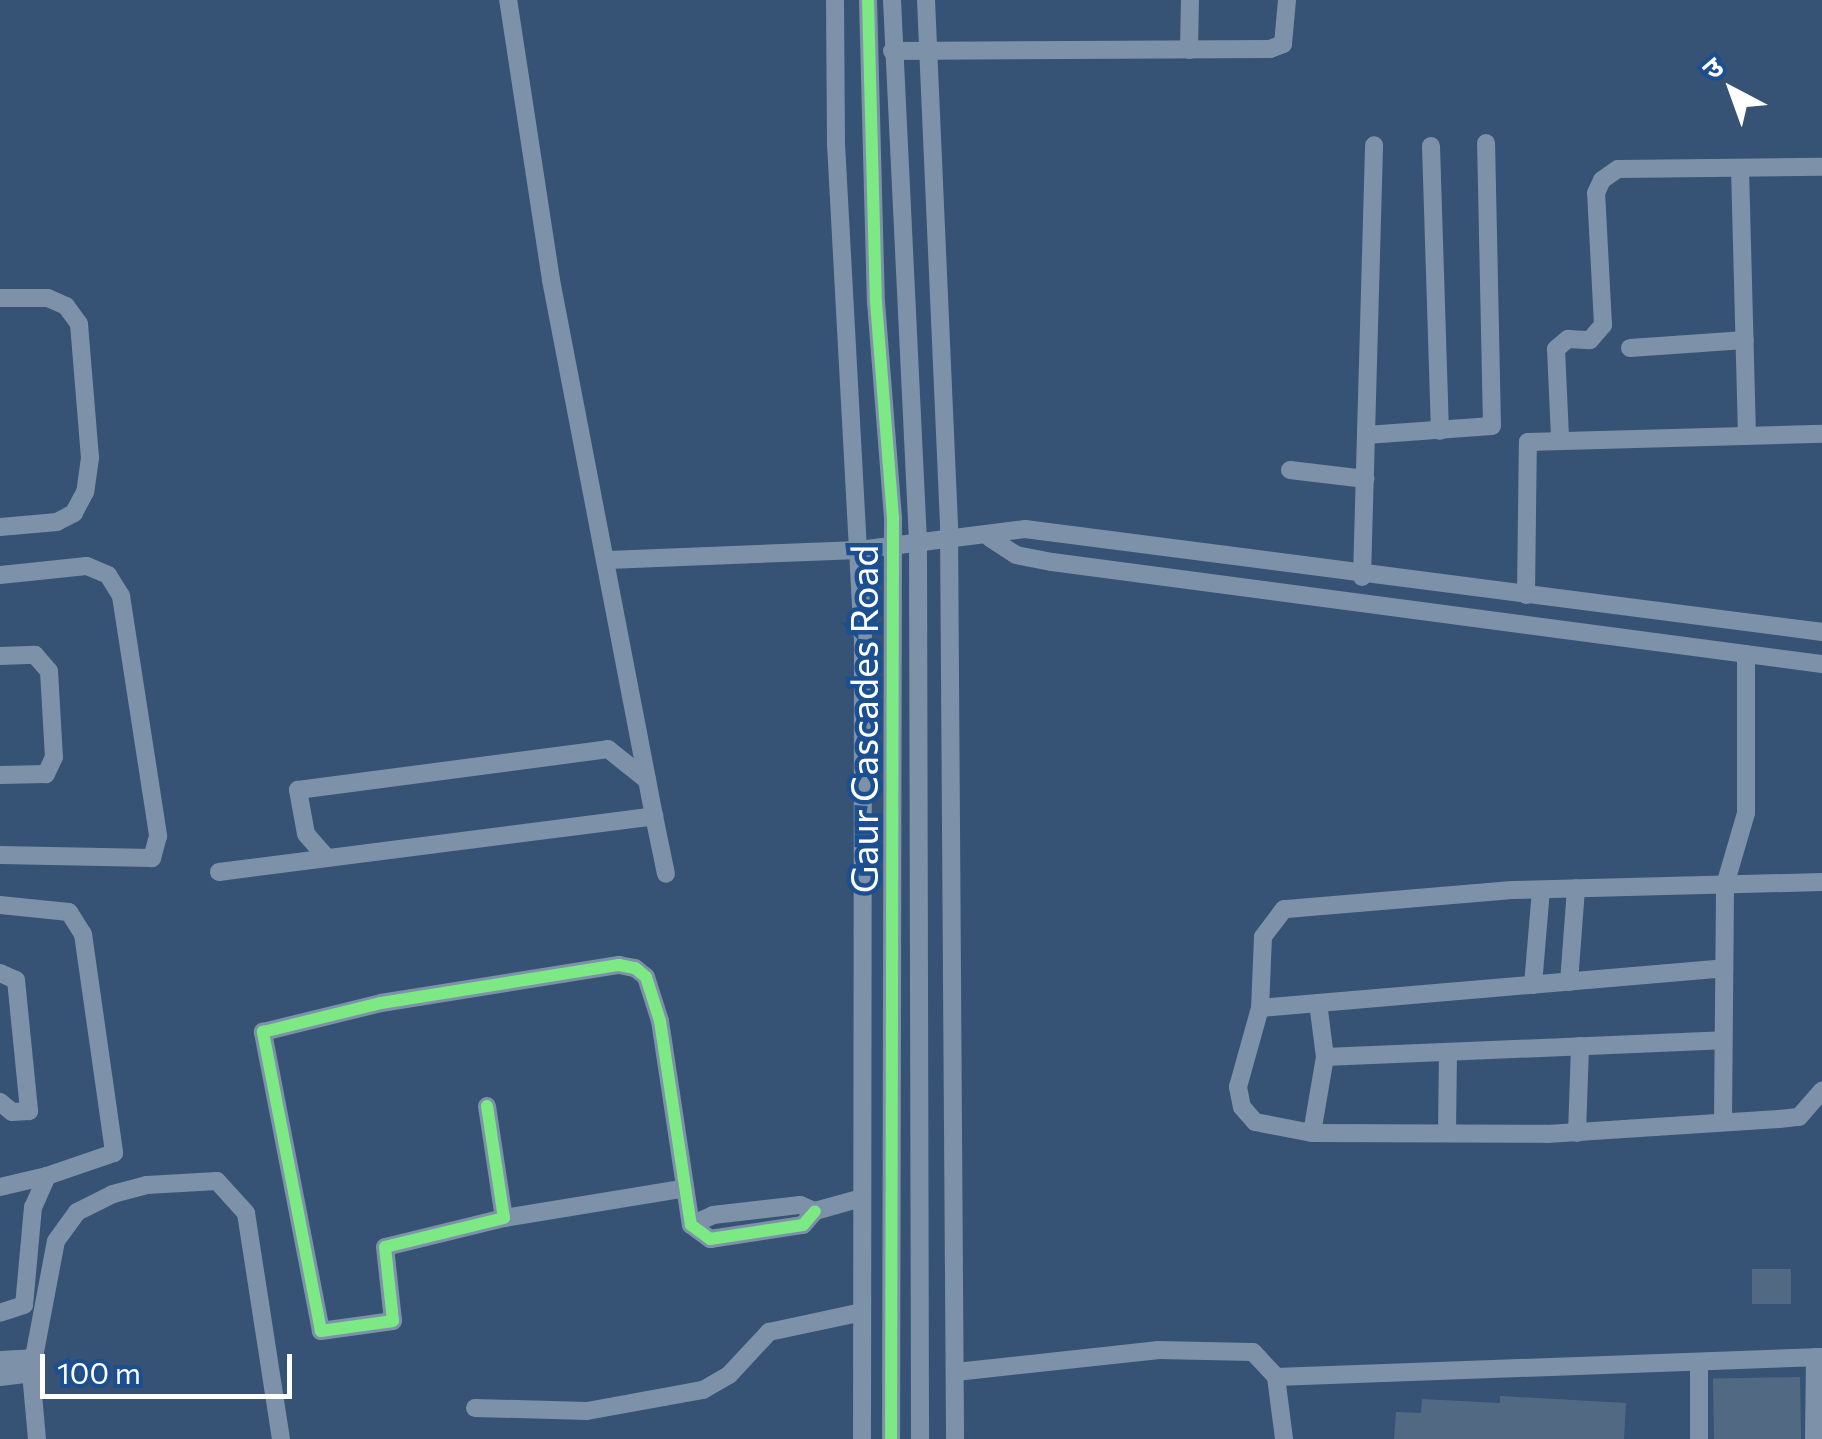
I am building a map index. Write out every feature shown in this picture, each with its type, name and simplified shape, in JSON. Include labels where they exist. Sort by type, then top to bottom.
[{"type":"street","points":[[508,0],[550,280],[608,560],[666,874]]},
{"type":"street","points":[[835,0],[836,144],[859,550],[862,1439]]},
{"type":"street","name":"Gaur Cascades Road","points":[[868,0],[875,282],[894,546],[891,1439]]},
{"type":"street","name":"Gaur Cascades Road","points":[[892,0],[918,542],[920,1439]]},
{"type":"street","points":[[926,0],[949,540],[955,1439]]},
{"type":"street","points":[[1188,50],[1190,0]]},
{"type":"street","points":[[892,51],[1188,50],[1283,44],[1286,0]]},
{"type":"street","points":[[1366,435],[1485,429],[1495,419],[1486,142]]},
{"type":"street","points":[[1362,577],[1374,146]]},
{"type":"street","points":[[1431,146],[1440,431]]},
{"type":"street","points":[[1560,437],[1556,350],[1560,341],[1600,334],[1603,324],[1596,193],[1602,180],[1618,169],[1822,167]]},
{"type":"street","points":[[1740,168],[1748,435]]},
{"type":"street","points":[[0,298],[48,298],[66,306],[79,324],[90,458],[85,492],[74,512],[57,522],[0,527]]},
{"type":"street","points":[[1630,348],[1745,340]]},
{"type":"street","points":[[1526,596],[1524,450],[1537,438],[1822,434]]},
{"type":"street","points":[[1290,470],[1365,478]]},
{"type":"street","points":[[608,560],[859,550],[990,538],[1025,530],[1362,577],[1822,632]]},
{"type":"street","points":[[990,538],[1016,556],[1052,562],[1822,664]]},
{"type":"street","points":[[0,575],[87,566],[108,574],[121,596],[158,836],[152,858],[0,855]]},
{"type":"street","points":[[1564,632],[1568,601]]},
{"type":"street","points":[[1723,1121],[1725,884],[1746,813],[1746,654]]},
{"type":"street","points":[[0,656],[35,655],[49,671],[54,757],[46,774],[0,775]]},
{"type":"street","points":[[326,858],[306,834],[298,790],[608,750],[646,780]]},
{"type":"street","points":[[218,872],[654,816]]},
{"type":"street","points":[[1822,882],[1576,888],[1284,909],[1262,937],[1260,1008],[1238,1087],[1242,1107],[1254,1122],[1312,1133],[1576,1132],[1799,1117],[1822,1091]]},
{"type":"street","points":[[1569,982],[1576,888]]},
{"type":"street","points":[[1533,985],[1541,890]]},
{"type":"street","points":[[0,905],[69,912],[84,934],[114,1153],[0,1187]]},
{"type":"street","points":[[682,1189],[504,1218],[384,1247],[393,1322],[321,1331],[263,1032],[381,1003],[619,965],[635,968],[646,978],[660,1020],[682,1189],[691,1226],[712,1215],[800,1205],[814,1211],[862,1198]]},
{"type":"street","points":[[1260,1008],[1724,968]]},
{"type":"street","points":[[0,973],[16,980],[29,1111],[12,1112],[0,1102]]},
{"type":"street","points":[[1312,1133],[1324,1057],[1318,1004]]},
{"type":"street","points":[[1324,1057],[1723,1040]]},
{"type":"street","points":[[1576,1132],[1580,1046]]},
{"type":"street","points":[[1447,1133],[1448,1052]]},
{"type":"street","points":[[921,1080],[954,1079]]},
{"type":"street","points":[[487,1106],[504,1218]]},
{"type":"street","points":[[0,1313],[24,1304],[33,1207],[47,1176]]},
{"type":"street","points":[[37,1439],[32,1365],[56,1242],[77,1212],[147,1184],[217,1182],[246,1213],[281,1439]]},
{"type":"street","points":[[891,1311],[920,1311]]},
{"type":"street","points":[[475,1408],[586,1410],[703,1390],[729,1375],[768,1332],[862,1312]]},
{"type":"street","points":[[956,1372],[1124,1352],[1253,1352],[1276,1378],[1284,1439]]},
{"type":"street","points":[[1276,1378],[1818,1357],[1814,1439]]},
{"type":"street","points":[[0,1360],[32,1365]]},
{"type":"street","points":[[1699,1362],[1699,1439]]},
{"type":"street","points":[[0,1377],[32,1365]]},
{"type":"building","points":[[1752,1269],[1791,1269],[1791,1304],[1752,1304]]},
{"type":"building","points":[[1800,1377],[1801,1439],[1714,1439],[1713,1379]]},
{"type":"building","points":[[1500,1396],[1626,1403],[1624,1439],[1394,1439],[1396,1412],[1421,1413],[1422,1399],[1500,1403]]},
{"type":"cycle path","points":[[868,0],[876,302],[893,518],[891,1439]]},
{"type":"cycle path","points":[[487,1106],[504,1218],[385,1247],[393,1321],[321,1331],[263,1032],[381,1003],[619,965],[635,968],[646,977],[660,1021],[691,1225],[710,1239],[803,1225],[815,1211]]}]
